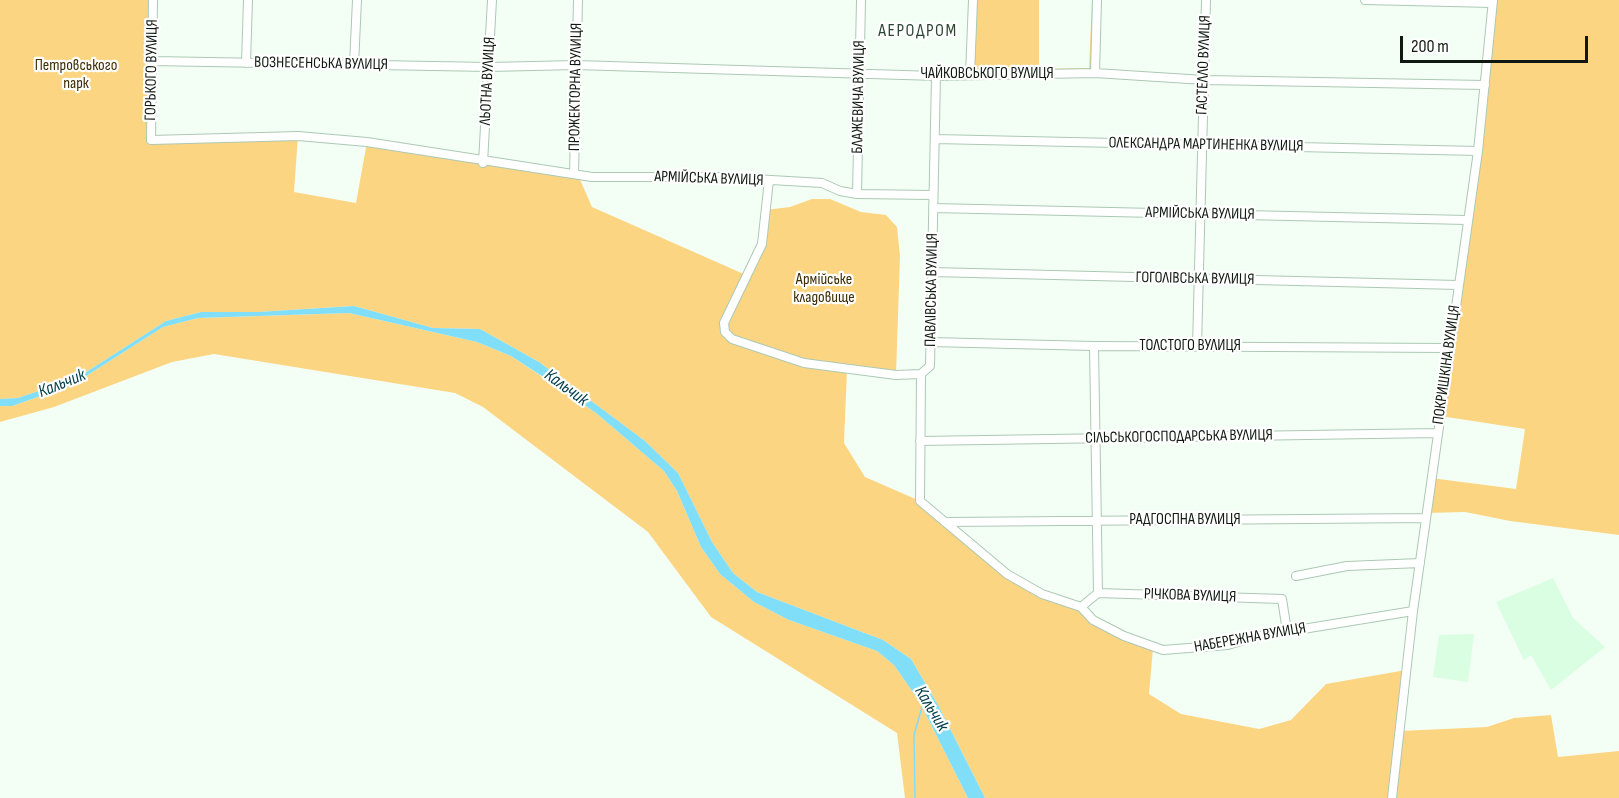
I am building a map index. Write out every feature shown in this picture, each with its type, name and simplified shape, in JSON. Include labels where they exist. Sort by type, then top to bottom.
[{"type":"street","name":"ГОРЬКОГО ВУЛИЦЯ","points":[[153,0],[151,140],[298,136],[367,142],[483,163]]},
{"type":"street","points":[[246,63],[248,0]]},
{"type":"street","points":[[354,65],[357,0]]},
{"type":"street","name":"ЛЬОТНА ВУЛИЦЯ","points":[[483,163],[492,0]]},
{"type":"street","name":"ПРОЖЕКТОРНА ВУЛИЦЯ","points":[[574,174],[578,0]]},
{"type":"street","name":"БЛАЖЕВИЧА ВУЛИЦЯ","points":[[857,194],[861,0]]},
{"type":"street","points":[[970,75],[973,0]]},
{"type":"street","points":[[1095,74],[1097,0]]},
{"type":"street","name":"ГАСТЕЛЛО ВУЛИЦЯ","points":[[1197,346],[1206,0]]},
{"type":"street","points":[[1365,0],[1492,2]]},
{"type":"street","name":"ПОКРИШКІНА ВУЛИЦЯ","points":[[1392,798],[1413,611],[1478,151],[1492,2]]},
{"type":"street","name":"ВОЗНЕСЕНСЬКА ВУЛИЦЯ","points":[[152,61],[489,67]]},
{"type":"street","name":"ЧАЙКОВСЬКОГО ВУЛИЦЯ","points":[[489,67],[576,65],[936,76],[1095,74],[1204,80],[1485,85]]},
{"type":"street","name":"ПАВЛІВСЬКА ВУЛИЦЯ","points":[[936,76],[930,366],[921,374],[920,501],[945,522]]},
{"type":"street","name":"ОЛЕКСАНДРА МАРТИНЕНКА ВУЛИЦЯ","points":[[934,139],[1478,151]]},
{"type":"street","name":"АРМІЙСЬКА ВУЛИЦЯ","points":[[483,163],[592,177],[682,176],[769,180],[822,183],[840,191],[857,194],[933,195]]},
{"type":"street","points":[[769,180],[762,244],[724,323],[725,332],[732,339],[804,363],[896,375],[921,374]]},
{"type":"street","name":"АРМІЙСЬКА ВУЛИЦЯ","points":[[933,208],[1467,220]]},
{"type":"street","name":"ГОГОЛІВСЬКА ВУЛИЦЯ","points":[[932,272],[1458,285]]},
{"type":"street","name":"ТОЛСТОГО ВУЛИЦЯ","points":[[930,342],[1094,346],[1449,348]]},
{"type":"street","points":[[1082,608],[1098,593],[1094,346]]},
{"type":"street","name":"СІЛЬСЬКОГОСПОДАРСЬКА ВУЛИЦЯ","points":[[920,441],[1437,433]]},
{"type":"street","name":"РАДГОСПНА ВУЛИЦЯ","points":[[945,522],[1426,518]]},
{"type":"street","name":"НАБЕРЕЖНА ВУЛИЦЯ","points":[[945,522],[1007,574],[1042,594],[1082,608],[1094,620],[1124,636],[1163,650],[1228,645],[1287,631],[1413,611]]},
{"type":"street","points":[[1296,576],[1347,567],[1420,563]]},
{"type":"street","name":"РІЧКОВА ВУЛИЦЯ","points":[[1098,593],[1282,598],[1287,631]]},
{"type":"shaded area","points":[[1553,578],[1573,618],[1605,647],[1551,690],[1531,655],[1524,660],[1496,602]]},
{"type":"shaded area","points":[[1474,634],[1468,682],[1433,677],[1439,635]]},
{"type":"green space","points":[[0,0],[153,0],[151,140],[298,136],[294,192],[356,203],[367,142],[578,175],[592,207],[746,275],[762,244],[765,210],[790,207],[812,199],[830,199],[861,212],[886,215],[897,227],[900,256],[896,375],[847,370],[844,443],[865,477],[920,501],[1007,574],[1042,594],[1081,607],[1094,620],[1153,648],[1149,694],[1181,714],[1259,729],[1291,720],[1326,684],[1406,670],[1400,731],[1487,727],[1514,718],[1551,715],[1558,757],[1619,751],[1619,798],[985,798],[938,705],[911,659],[883,640],[757,592],[733,573],[712,542],[678,473],[645,441],[539,362],[480,329],[433,328],[354,306],[258,312],[201,312],[166,321],[77,378],[18,398],[0,399]]},
{"type":"green space","points":[[975,0],[1039,0],[1039,69],[1089,68],[1092,0],[1095,0],[1093,72],[972,73]]},
{"type":"green space","points":[[1493,0],[1619,0],[1619,535],[1510,521],[1465,512],[1426,513],[1431,478],[1516,489],[1525,429],[1440,416],[1467,220]]},
{"type":"green space","points":[[349,313],[477,342],[511,356],[596,413],[664,471],[677,491],[701,547],[720,574],[754,602],[789,620],[877,651],[894,665],[919,701],[968,798],[905,798],[897,733],[711,617],[648,532],[483,407],[455,393],[214,354],[172,362],[54,407],[0,422],[0,406],[12,406],[72,385],[163,327],[198,318]]},
{"type":"water","name":"Кальчик","points":[[354,306],[433,328],[480,329],[539,362],[645,441],[678,473],[712,542],[733,573],[757,592],[883,640],[911,659],[938,705],[985,798],[968,798],[919,701],[894,665],[877,651],[789,620],[754,602],[720,574],[701,547],[677,491],[664,471],[596,413],[557,386],[511,356],[477,342],[349,313],[198,318],[163,327],[72,385],[12,406],[0,406],[0,399],[18,398],[77,378],[166,321],[201,312],[258,312]]},
{"type":"waterway","name":"Кальчик","points":[[915,798],[914,735],[922,707]]},
{"type":"district","name":"АЕРОДРОМ","points":[[918,31]]},
{"type":"park label","name":"Петровського парк","points":[[76,75]]},
{"type":"park label","name":"Армійське кладовище","points":[[824,289]]}]
